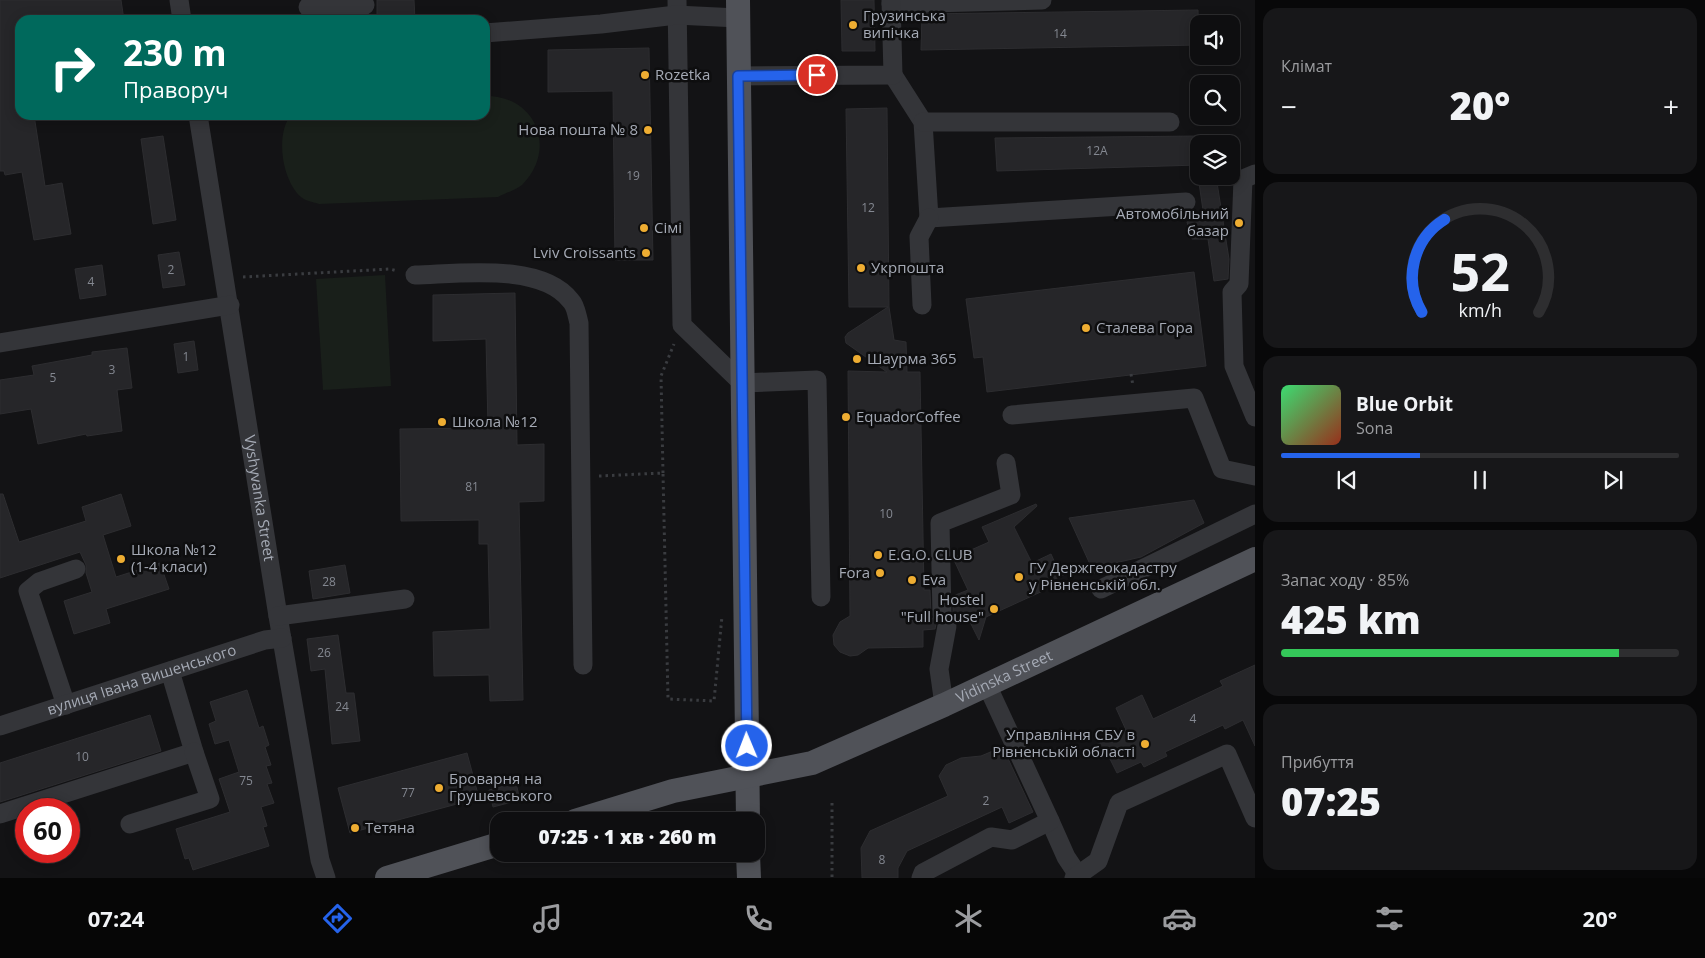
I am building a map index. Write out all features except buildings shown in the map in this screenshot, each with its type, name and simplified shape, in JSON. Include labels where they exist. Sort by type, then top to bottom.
[{"type":"main road","points":[[738,9],[748,812]]},
{"type":"main road","name":"Vidinska Street","points":[[605,812],[674,791],[812,763],[944,705],[1255,559]]},
{"type":"main road","points":[[387,878],[490,847]]},
{"type":"main road","points":[[748,862],[749,878]]},
{"type":"street","points":[[179,0],[181,15]]},
{"type":"street","points":[[922,306],[919,237],[929,218],[923,122],[893,75],[891,2],[1042,0]]},
{"type":"street","points":[[308,7],[365,8]]},
{"type":"street","points":[[677,8],[682,325],[742,383],[817,380],[821,597]]},
{"type":"street","points":[[490,33],[602,24],[677,8],[738,9]]},
{"type":"street","points":[[738,76],[893,75]]},
{"type":"street","name":"Vyshyvanka Street","points":[[199,120],[230,305],[278,616],[320,860],[326,878]]},
{"type":"street","points":[[923,122],[1170,122]]},
{"type":"street","points":[[1255,174],[1243,179],[1244,282],[1232,292],[1234,366],[1255,416]]},
{"type":"street","points":[[929,218],[1186,202]]},
{"type":"street","points":[[415,275],[525,275],[559,289],[572,302],[579,323],[583,665]]},
{"type":"street","points":[[0,343],[230,305]]},
{"type":"street","points":[[1012,415],[1194,398],[1222,469],[1255,476]]},
{"type":"street","points":[[944,705],[939,669],[945,620],[940,523],[1011,495],[1006,463]]},
{"type":"street","points":[[1101,589],[1255,514]]},
{"type":"street","points":[[66,705],[28,591],[39,582],[76,569]]},
{"type":"street","points":[[278,616],[405,599]]},
{"type":"street","name":"вулиця Івана Вишенського","points":[[0,726],[265,640],[282,638]]},
{"type":"street","points":[[130,824],[210,799],[170,671]]},
{"type":"street","points":[[987,684],[1076,876],[1098,861],[1119,803],[1227,754],[1255,818]]},
{"type":"street","points":[[0,814],[194,752]]},
{"type":"street","points":[[921,878],[924,874],[991,837],[1012,840],[1050,821]]},
{"type":"path","points":[[243,277],[390,269],[415,275]]},
{"type":"path","points":[[682,325],[661,376],[668,699],[714,701]]},
{"type":"path","points":[[580,477],[663,473]]},
{"type":"path","points":[[832,803],[832,878]]},
{"type":"shaded area","points":[[490,97],[503,98],[517,104],[529,114],[536,127],[540,141],[539,156],[533,171],[522,185],[498,197],[319,204],[301,197],[294,190],[289,180],[285,169],[282,145],[288,120],[490,120]]},
{"type":"shaded area","points":[[385,275],[391,386],[323,390],[316,279]]},
{"type":"place","name":"Грузинська випічка","points":[[853,25]]},
{"type":"place","name":"Rozetka","points":[[645,75]]},
{"type":"place","name":"Нова пошта № 8","points":[[648,130]]},
{"type":"place","name":"Автомобільний базар","points":[[1239,223]]},
{"type":"place","name":"Сімі","points":[[644,228]]},
{"type":"place","name":"Lviv Croissants","points":[[646,253]]},
{"type":"place","name":"Укрпошта","points":[[861,268]]},
{"type":"place","name":"Сталева Гора","points":[[1086,328]]},
{"type":"place","name":"Шаурма 365","points":[[857,359]]},
{"type":"place","name":"EquadorCoffee","points":[[846,417]]},
{"type":"place","name":"Школа №12","points":[[442,422]]},
{"type":"place","name":"E.G.O. CLUB","points":[[878,555]]},
{"type":"place","name":"Школа №12 (1-4 класи)","points":[[121,559]]},
{"type":"place","name":"Fora","points":[[880,573]]},
{"type":"place","name":"ГУ Держгеокадастру у Рівненській обл.","points":[[1019,577]]},
{"type":"place","name":"Eva","points":[[912,580]]},
{"type":"place","name":"Hostel \"Full house\"","points":[[994,609]]},
{"type":"place","name":"Управління СБУ в Рівненській області","points":[[1145,744]]},
{"type":"place","name":"Броварня на Грушевського","points":[[439,788]]},
{"type":"place","name":"Тетяна","points":[[355,828]]},
{"type":"route","points":[[747,746],[738,76],[817,75]]}]
